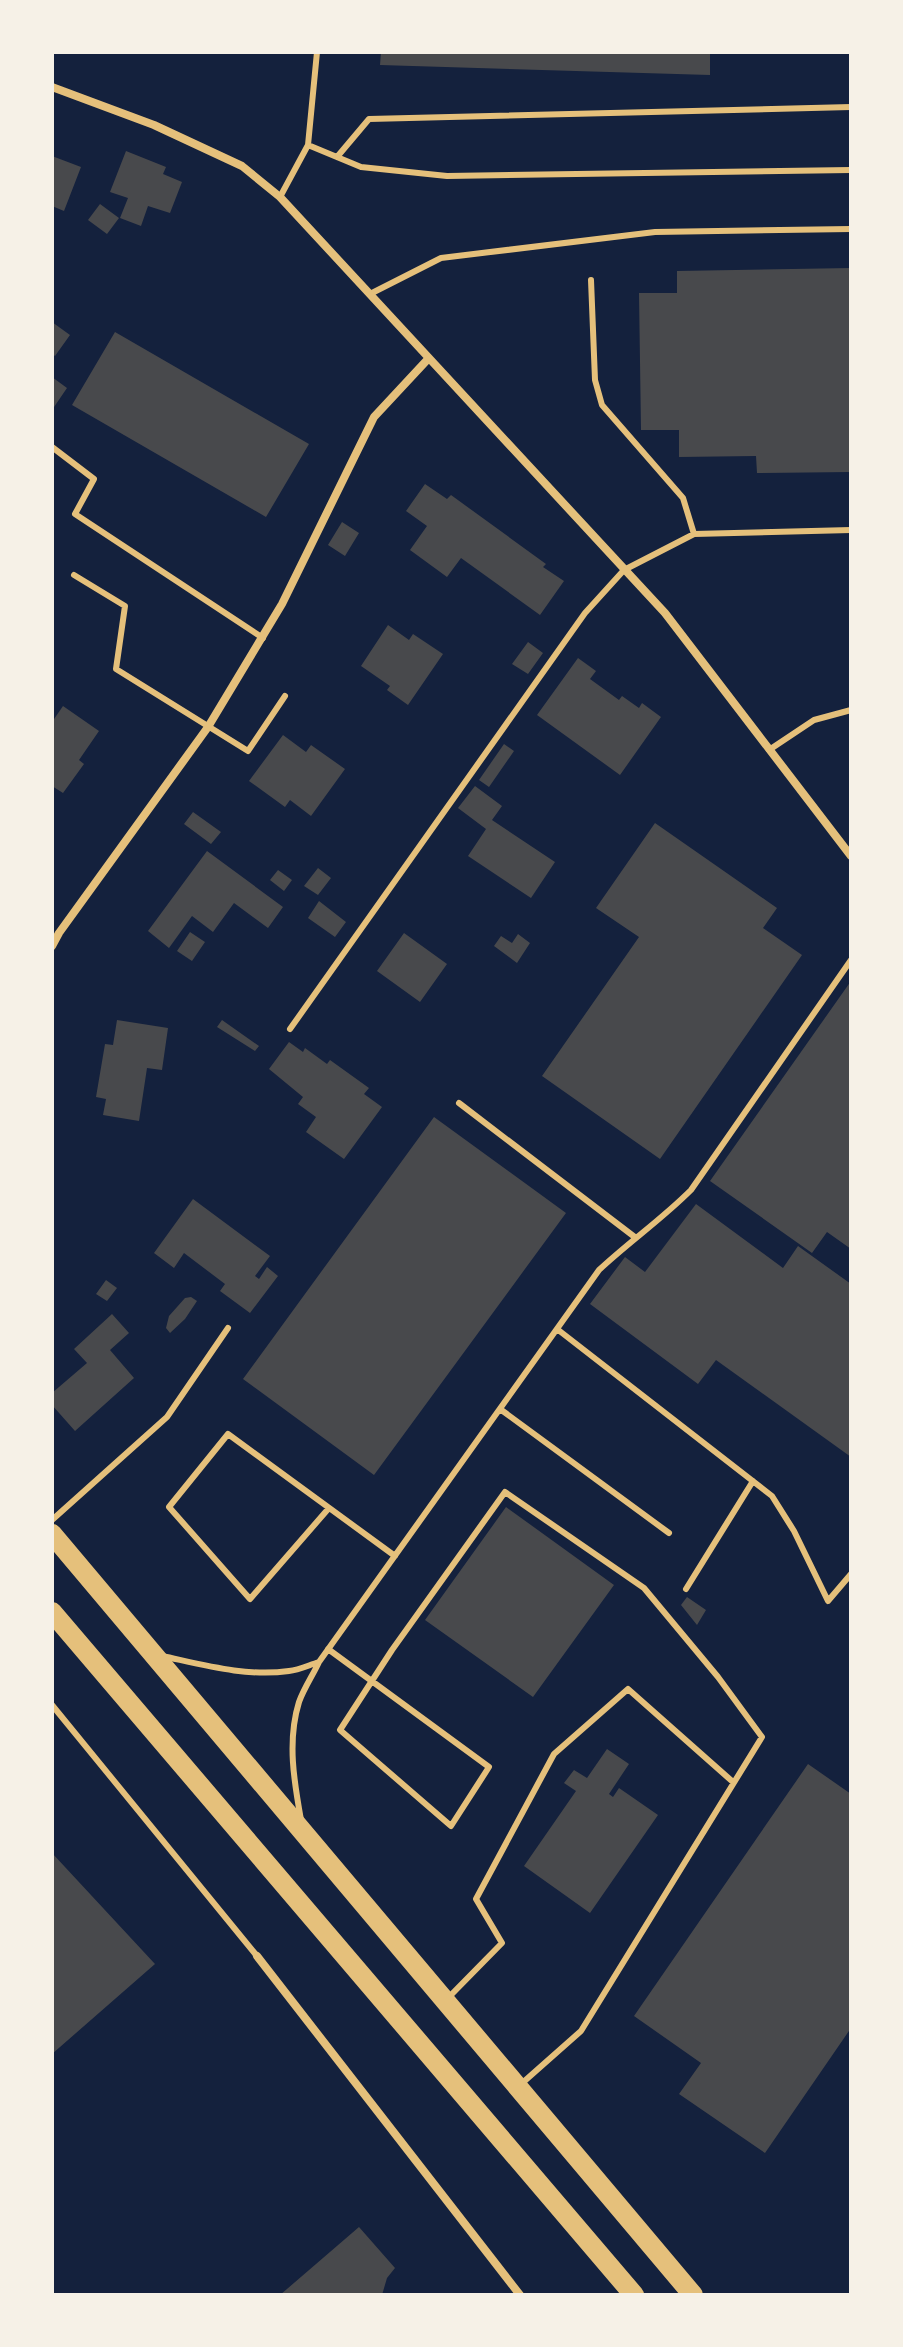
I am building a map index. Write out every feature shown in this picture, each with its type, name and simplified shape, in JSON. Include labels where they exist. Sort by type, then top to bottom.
[{"type":"main road","points":[[52,1534],[693,2295]]},
{"type":"main road","points":[[52,1612],[634,2295]]},
{"type":"street","points":[[52,87],[154,125],[242,166],[280,197],[665,613],[851,856]]},
{"type":"street","points":[[52,946],[208,727],[263,638],[374,417],[428,359]]},
{"type":"street","points":[[257,1956],[520,2295]]},
{"type":"lane","points":[[280,197],[308,145],[317,52]]},
{"type":"lane","points":[[337,157],[369,119],[851,107]]},
{"type":"lane","points":[[308,145],[361,167],[447,176],[851,170]]},
{"type":"lane","points":[[370,294],[441,258],[655,232],[851,229]]},
{"type":"lane","points":[[591,280],[595,380],[602,405],[683,498],[694,534]]},
{"type":"lane","points":[[52,447],[94,479],[75,514],[263,638]]},
{"type":"lane","points":[[290,1029],[585,613],[624,570],[694,534],[851,530]]},
{"type":"lane","points":[[74,575],[125,606],[116,669],[248,751],[285,696]]},
{"type":"lane","points":[[769,750],[814,720],[851,710]]},
{"type":"lane","points":[[303,1832],[292,1770],[293,1727],[300,1699],[319,1662],[599,1270],[665,1216],[691,1190],[851,960]]},
{"type":"lane","points":[[459,1103],[636,1238]]},
{"type":"lane","points":[[52,1520],[167,1417],[228,1328]]},
{"type":"lane","points":[[557,1329],[772,1496],[794,1531],[828,1601],[851,1574]]},
{"type":"lane","points":[[500,1409],[669,1533]]},
{"type":"lane","points":[[329,1508],[250,1599],[169,1507],[228,1434],[395,1556]]},
{"type":"lane","points":[[686,1589],[753,1481]]},
{"type":"lane","points":[[328,1649],[373,1682],[489,1767],[451,1826],[340,1730],[373,1682],[392,1650],[505,1492],[644,1588],[718,1677],[762,1737],[581,2031],[518,2087]]},
{"type":"lane","points":[[153,1654],[227,1670],[260,1673],[291,1671],[319,1662]]},
{"type":"lane","points":[[445,2001],[502,1943],[476,1899],[554,1754],[628,1689],[733,1782]]},
{"type":"lane","points":[[52,1705],[257,1956]]},
{"type":"building","points":[[381,52],[710,52],[710,75],[380,65]]},
{"type":"building","points":[[126,151],[166,167],[163,174],[182,182],[170,213],[148,206],[141,226],[120,218],[128,198],[110,192]]},
{"type":"building","points":[[52,156],[81,167],[64,211],[52,206]]},
{"type":"building","points":[[100,204],[119,218],[107,234],[88,220]]},
{"type":"building","points":[[851,268],[851,472],[757,473],[756,456],[679,457],[679,430],[641,430],[639,293],[677,293],[677,271]]},
{"type":"building","points":[[52,322],[70,335],[55,356],[52,354]]},
{"type":"building","points":[[115,332],[309,444],[266,517],[72,405]]},
{"type":"building","points":[[52,377],[67,388],[52,410]]},
{"type":"building","points":[[425,484],[447,499],[451,495],[546,564],[543,567],[564,581],[540,615],[461,558],[447,577],[410,550],[427,526],[406,511]]},
{"type":"building","points":[[342,522],[359,533],[345,556],[328,545]]},
{"type":"building","points":[[388,625],[409,640],[413,634],[443,654],[408,705],[387,690],[390,686],[361,666]]},
{"type":"building","points":[[528,642],[543,653],[528,674],[512,664]]},
{"type":"building","points":[[578,658],[596,671],[590,679],[619,700],[622,696],[639,708],[642,703],[661,717],[620,775],[537,715]]},
{"type":"building","points":[[63,706],[99,731],[79,760],[84,764],[63,793],[52,786],[52,722]]},
{"type":"building","points":[[283,735],[306,752],[311,745],[345,769],[311,816],[290,800],[285,807],[249,781]]},
{"type":"building","points":[[504,744],[514,751],[489,787],[479,780]]},
{"type":"building","points":[[475,786],[502,806],[492,820],[555,862],[531,898],[468,856],[486,829],[458,808]]},
{"type":"building","points":[[193,812],[221,832],[211,844],[184,824]]},
{"type":"building","points":[[655,823],[777,908],[763,928],[802,955],[660,1159],[542,1076],[639,937],[596,908]]},
{"type":"building","points":[[207,851],[283,907],[268,928],[234,903],[213,932],[192,916],[169,948],[148,931]]},
{"type":"building","points":[[318,868],[331,878],[318,895],[304,886]]},
{"type":"building","points":[[278,870],[292,880],[284,891],[270,880]]},
{"type":"building","points":[[319,901],[346,922],[335,937],[308,918]]},
{"type":"building","points":[[190,932],[205,942],[192,961],[177,951]]},
{"type":"building","points":[[404,933],[447,964],[420,1002],[377,971]]},
{"type":"building","points":[[518,934],[530,943],[517,963],[494,946],[501,936],[512,943]]},
{"type":"building","points":[[851,981],[851,1249],[827,1232],[812,1253],[710,1181]]},
{"type":"building","points":[[117,1020],[168,1028],[162,1070],[147,1068],[139,1121],[103,1115],[106,1099],[96,1097],[105,1044],[113,1045]]},
{"type":"building","points":[[222,1020],[259,1046],[255,1051],[217,1027]]},
{"type":"building","points":[[289,1042],[303,1052],[305,1048],[327,1064],[330,1060],[369,1088],[364,1094],[382,1107],[344,1159],[306,1132],[316,1117],[298,1104],[303,1097],[269,1069]]},
{"type":"building","points":[[434,1117],[566,1213],[374,1475],[243,1379]]},
{"type":"building","points":[[193,1199],[270,1256],[255,1276],[259,1279],[267,1267],[278,1276],[250,1313],[220,1291],[225,1284],[184,1253],[174,1268],[154,1253]]},
{"type":"building","points":[[696,1204],[783,1268],[798,1246],[851,1284],[851,1457],[716,1360],[698,1384],[590,1304],[625,1257],[645,1272]]},
{"type":"building","points":[[106,1280],[117,1288],[107,1301],[96,1294]]},
{"type":"building","points":[[191,1297],[197,1301],[185,1319],[170,1333],[166,1328],[169,1316],[185,1298]]},
{"type":"building","points":[[112,1314],[129,1333],[110,1350],[134,1378],[75,1431],[52,1405],[52,1393],[87,1363],[74,1349]]},
{"type":"building","points":[[506,1507],[614,1585],[533,1697],[425,1620]]},
{"type":"building","points":[[687,1597],[706,1610],[697,1625],[681,1605]]},
{"type":"building","points":[[607,1749],[629,1764],[609,1794],[613,1797],[619,1788],[658,1815],[590,1913],[524,1866],[576,1791],[564,1783],[574,1770],[587,1778]]},
{"type":"building","points":[[808,1764],[851,1794],[851,2028],[765,2153],[679,2094],[701,2063],[634,2016]]},
{"type":"building","points":[[52,1853],[155,1964],[52,2054]]},
{"type":"building","points":[[359,2227],[395,2268],[387,2278],[382,2295],[280,2295]]}]
